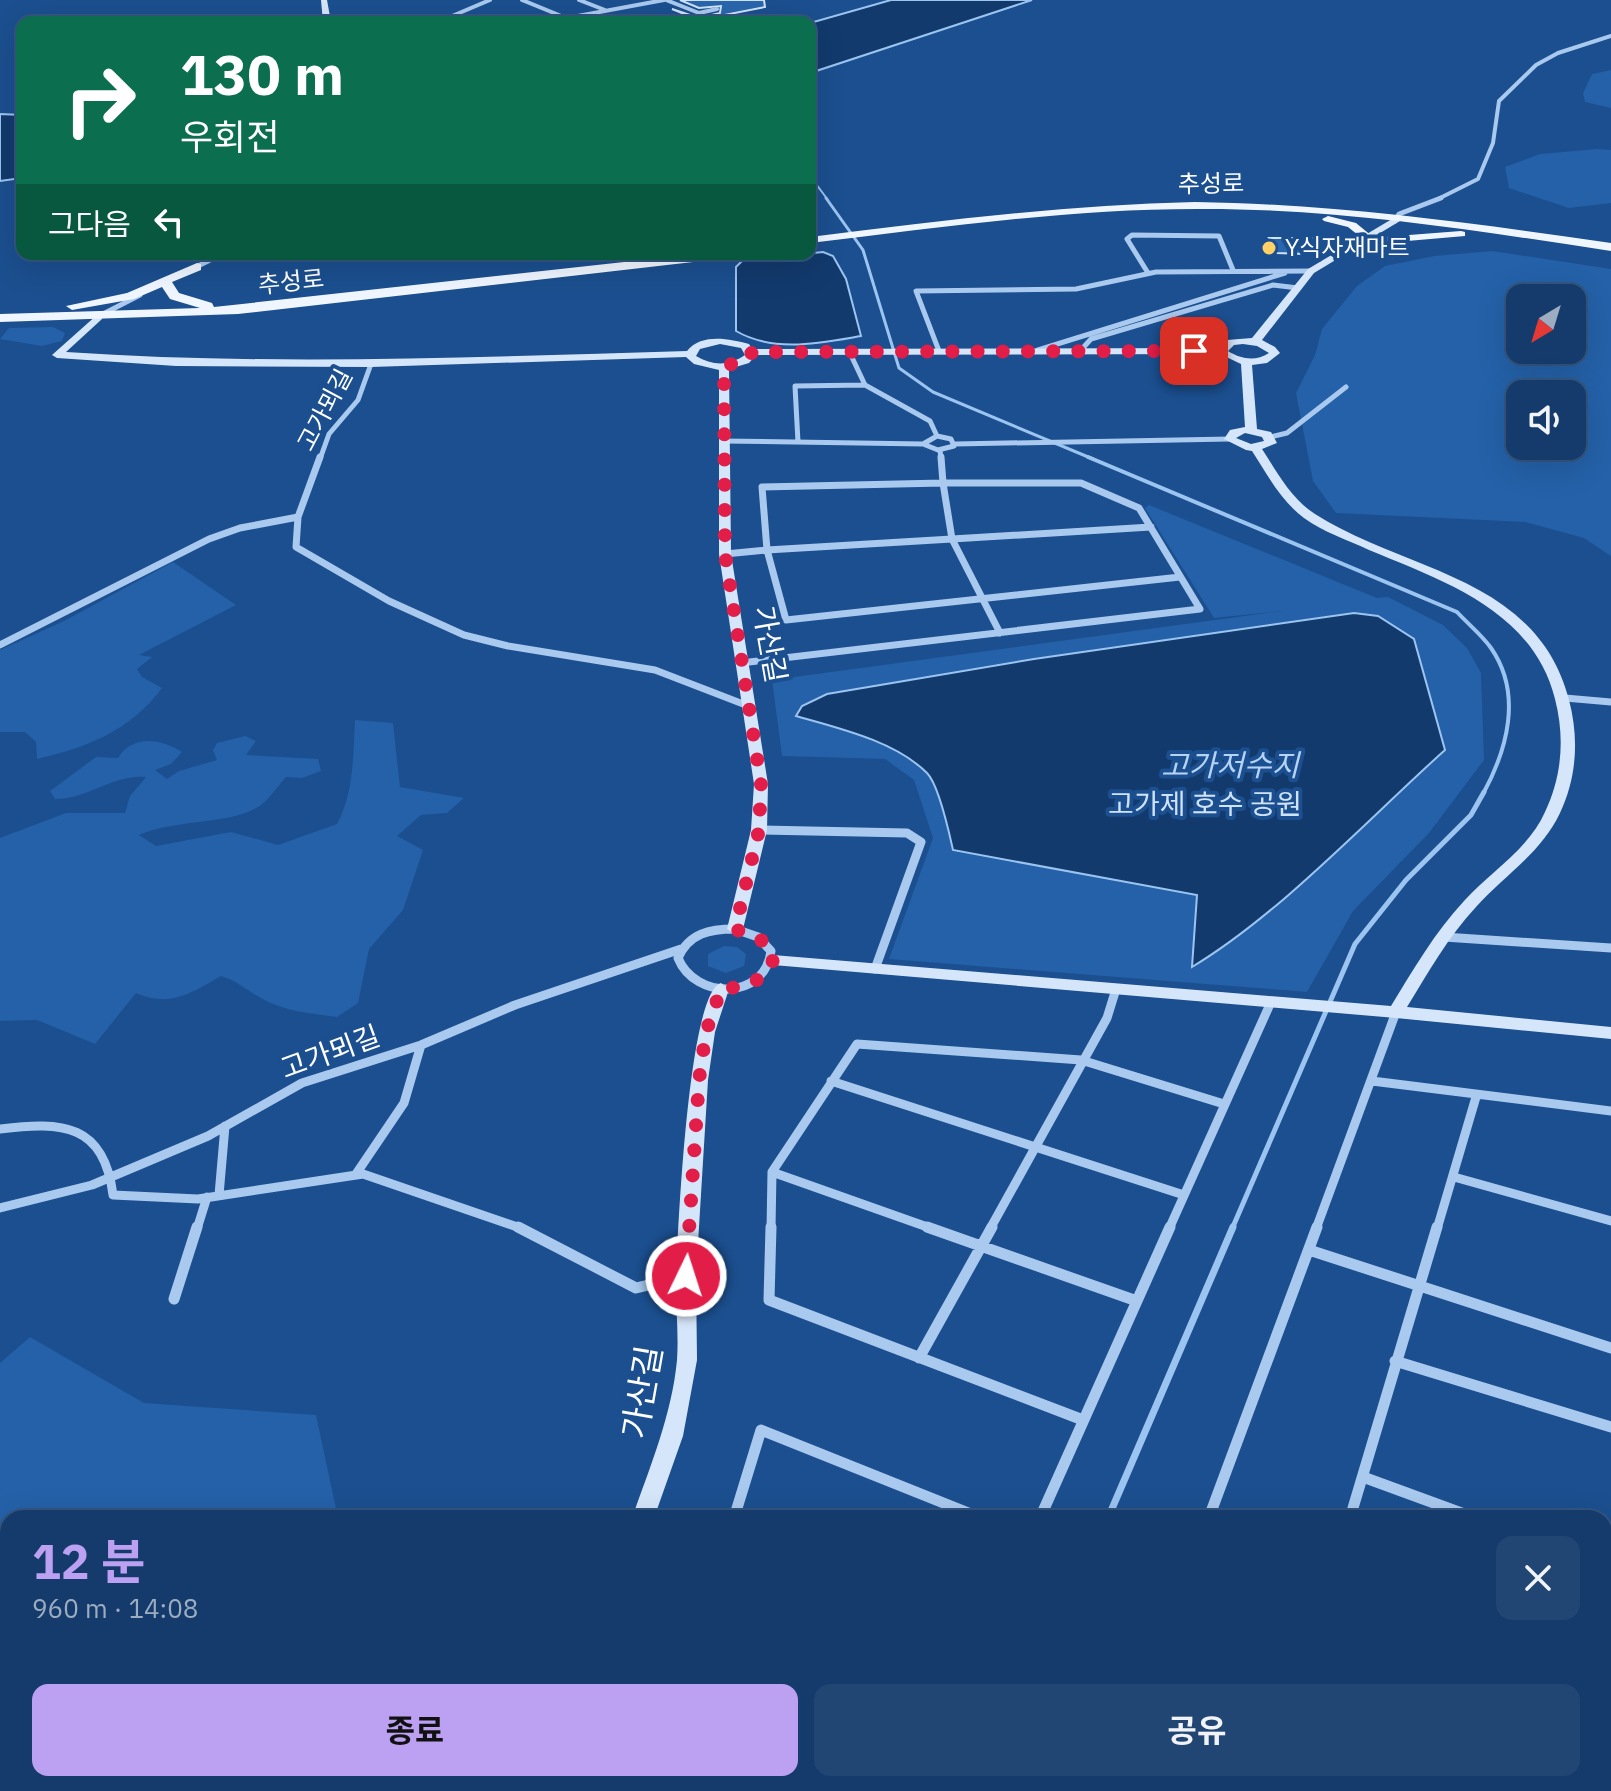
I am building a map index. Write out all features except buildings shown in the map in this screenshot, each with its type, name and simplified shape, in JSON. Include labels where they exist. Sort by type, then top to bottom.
[{"type":"main road","name":"추성로","points":[[816,241],[1025,215],[1248,205],[1362,212],[1611,247]]},
{"type":"main road","points":[[1362,212],[1427,205],[1444,217],[1501,233]]},
{"type":"main road","name":"추성로","points":[[879,234],[1134,213],[1397,218]]},
{"type":"main road","points":[[1304,215],[1352,225],[1367,237]]},
{"type":"main road","points":[[1339,253],[1410,236],[1501,233]]},
{"type":"main road","name":"추성로","points":[[1501,233],[1611,253]]},
{"type":"main road","name":"추성로","points":[[0,308],[103,314],[208,306],[633,260]]},
{"type":"main road","name":"추성로","points":[[0,318],[308,303],[677,260]]},
{"type":"main road","points":[[0,308],[86,305],[108,301],[130,296],[197,267]]},
{"type":"main road","points":[[166,283],[174,296],[208,306]]},
{"type":"street","points":[[458,16],[490,0]]},
{"type":"street","points":[[522,0],[562,16]]},
{"type":"street","points":[[579,0],[607,11]]},
{"type":"street","points":[[578,16],[665,0],[699,13],[717,9]]},
{"type":"street","points":[[1255,342],[1311,271],[1397,218],[1478,179],[1493,143],[1499,101],[1536,65],[1558,53],[1611,36]]},
{"type":"street","points":[[1148,273],[1127,239],[1132,235],[1219,236],[1233,270]]},
{"type":"street","points":[[103,314],[210,260]]},
{"type":"street","points":[[1038,350],[1290,271]]},
{"type":"street","points":[[939,351],[916,291],[1076,289],[1148,273],[1311,271]]},
{"type":"street","points":[[1081,350],[1091,339],[1273,285],[1298,288]]},
{"type":"street","name":"고가뫼길","points":[[103,314],[57,355],[176,363],[371,364],[358,400],[329,434],[298,517]]},
{"type":"street","points":[[371,364],[690,354],[696,347],[720,341],[739,343],[752,352],[1222,351],[1230,357],[1246,361],[1263,361],[1275,353],[1269,346],[1255,342],[1231,342],[1222,351]]},
{"type":"street","points":[[849,351],[865,385]]},
{"type":"street","points":[[690,354],[696,361],[724,366],[748,360],[752,352]]},
{"type":"street","points":[[1246,361],[1251,430]]},
{"type":"street","name":"가산길","points":[[724,366],[725,554],[761,784],[759,830],[735,929]]},
{"type":"street","points":[[798,442],[795,386],[865,385],[930,421],[937,436]]},
{"type":"street","points":[[1230,439],[1234,432],[1251,430],[1270,437],[1287,433],[1346,387]]},
{"type":"street","points":[[923,444],[928,438],[937,436],[955,444]]},
{"type":"street","points":[[723,441],[923,444],[940,450],[955,444],[1230,439],[1237,445],[1256,448],[1271,443],[1270,437]]},
{"type":"street","points":[[1212,1510],[1396,1012],[1443,937],[1469,905],[1532,845],[1549,819],[1560,794],[1569,744],[1565,698],[1553,669],[1530,636],[1499,608],[1309,516],[1291,501],[1256,448]]},
{"type":"street","points":[[940,450],[953,542],[1000,633]]},
{"type":"street","points":[[741,663],[1200,609],[1139,508],[1081,483],[762,487],[767,550],[786,620],[1180,577]]},
{"type":"street","points":[[0,645],[61,617],[209,539],[240,528],[298,517],[294,539],[296,547],[414,613],[456,632],[484,641],[658,671],[723,700],[751,707]]},
{"type":"street","points":[[725,554],[953,542],[1151,527]]},
{"type":"street","points":[[1565,698],[1611,702]]},
{"type":"street","points":[[759,830],[907,833],[921,842],[875,969]]},
{"type":"street","points":[[735,929],[767,943],[773,960],[762,977],[750,984],[721,989],[694,982],[679,967],[681,949],[697,935],[735,929]]},
{"type":"street","points":[[1443,937],[1611,948]]},
{"type":"street","name":"고가뫼길","points":[[0,1208],[49,1197],[111,1176],[208,1136],[302,1083],[421,1045],[515,1005],[681,949]]},
{"type":"street","points":[[773,960],[1372,1009],[1611,1033]]},
{"type":"street","name":"가산길","points":[[646,1510],[672,1436],[687,1360],[686,1276],[699,1080],[706,1032],[721,989]]},
{"type":"street","points":[[919,1358],[1081,1060],[1107,1018],[1116,989]]},
{"type":"street","points":[[1044,1510],[1134,1300],[1224,1104],[1279,1003]]},
{"type":"street","points":[[1083,1420],[769,1300],[772,1172],[857,1044],[1081,1060],[1224,1104]]},
{"type":"street","points":[[356,1174],[404,1103],[421,1045]]},
{"type":"street","points":[[831,1081],[1184,1195]]},
{"type":"street","points":[[1372,1081],[1476,1097],[1611,1111]]},
{"type":"street","points":[[1353,1510],[1476,1097]]},
{"type":"street","points":[[0,1129],[28,1125],[50,1127],[91,1140],[98,1146],[111,1176],[113,1195],[207,1197],[356,1174],[384,1178],[485,1213],[535,1234],[636,1288],[686,1276]]},
{"type":"street","points":[[219,1195],[225,1126]]},
{"type":"street","points":[[772,1172],[1134,1300]]},
{"type":"street","points":[[1454,1177],[1611,1221]]},
{"type":"street","points":[[174,1299],[207,1197]]},
{"type":"street","points":[[1309,1250],[1611,1348]]},
{"type":"street","points":[[1395,1361],[1611,1427]]},
{"type":"street","points":[[736,1510],[761,1430],[961,1510]]},
{"type":"street","points":[[1363,1477],[1453,1510]]},
{"type":"green space","points":[[1611,70],[1611,108],[1585,102],[1583,93],[1592,74]]},
{"type":"green space","points":[[1611,150],[1611,203],[1569,208],[1509,188],[1505,167],[1540,154]]},
{"type":"green space","points":[[1492,251],[1611,269],[1611,556],[1584,538],[1525,522],[1336,513],[1313,481],[1296,393],[1315,355],[1322,329],[1357,286],[1385,266],[1434,256]]},
{"type":"green space","points":[[53,327],[65,333],[62,341],[42,346],[0,339],[9,328]]},
{"type":"green space","name":"고가제 호수 공원","points":[[1149,505],[1377,598],[1388,597],[1443,625],[1467,648],[1481,673],[1484,760],[1429,833],[1353,911],[1307,992],[889,959],[933,838],[914,780],[885,759],[782,756],[772,680],[1282,611],[1214,618],[1145,508]]},
{"type":"green space","points":[[173,562],[236,605],[139,655],[152,657],[137,669],[142,677],[162,688],[150,703],[122,726],[91,743],[37,759],[36,742],[25,732],[0,732],[0,650],[64,621]]},
{"type":"green space","points":[[355,720],[393,723],[400,787],[464,798],[447,813],[421,815],[397,836],[423,850],[403,910],[369,949],[358,1003],[337,1017],[298,1011],[270,1002],[221,976],[190,993],[170,999],[136,993],[95,1044],[37,1020],[0,1021],[0,838],[66,813],[125,813],[130,796],[146,777],[122,779],[66,798],[55,799],[50,791],[96,757],[118,758],[124,750],[139,742],[165,744],[182,752],[171,764],[155,770],[167,779],[179,771],[217,760],[213,750],[217,743],[245,736],[256,741],[246,755],[318,759],[321,771],[302,778],[286,777],[261,805],[235,816],[169,826],[139,835],[156,846],[231,832],[278,845],[337,824],[350,787]]},
{"type":"green space","points":[[724,946],[737,947],[746,954],[744,966],[726,973],[708,966],[708,954]]},
{"type":"green space","points":[[30,1337],[144,1403],[316,1415],[336,1510],[0,1510],[0,1363]]},
{"type":"water","points":[[891,0],[1032,0],[816,71],[816,21]]},
{"type":"water","points":[[0,114],[16,115],[16,179],[0,181]]},
{"type":"water","points":[[816,253],[833,256],[846,279],[861,336],[781,344],[751,338],[736,331],[736,267],[743,260],[816,260]]},
{"type":"water","name":"고가저수지","points":[[1354,613],[1378,616],[1414,639],[1445,750],[1290,894],[1258,921],[1192,967],[1197,895],[953,850],[939,798],[927,773],[883,744],[796,716],[802,706],[827,694],[1034,659]]},
{"type":"waterway","points":[[816,184],[828,200]]},
{"type":"waterway","points":[[826,198],[863,250],[899,368],[933,392],[1093,459]]},
{"type":"waterway","points":[[1088,457],[1457,612],[1491,648],[1507,684],[1509,703],[1505,741],[1483,794]]},
{"type":"waterway","points":[[1232,1229],[1355,944],[1406,880],[1471,815],[1484,792]]},
{"type":"waterway","points":[[1111,1510],[1233,1227]]},
{"type":"place","name":"Y식자재마트","points":[[1269,248]]},
{"type":"route","points":[[686,1276],[699,1080],[706,1032],[721,989],[750,984],[762,977],[773,960],[767,943],[748,932],[735,929],[759,830],[761,784],[759,755],[741,663],[725,554],[722,452],[724,366],[748,360],[752,352],[1194,351]]}]
